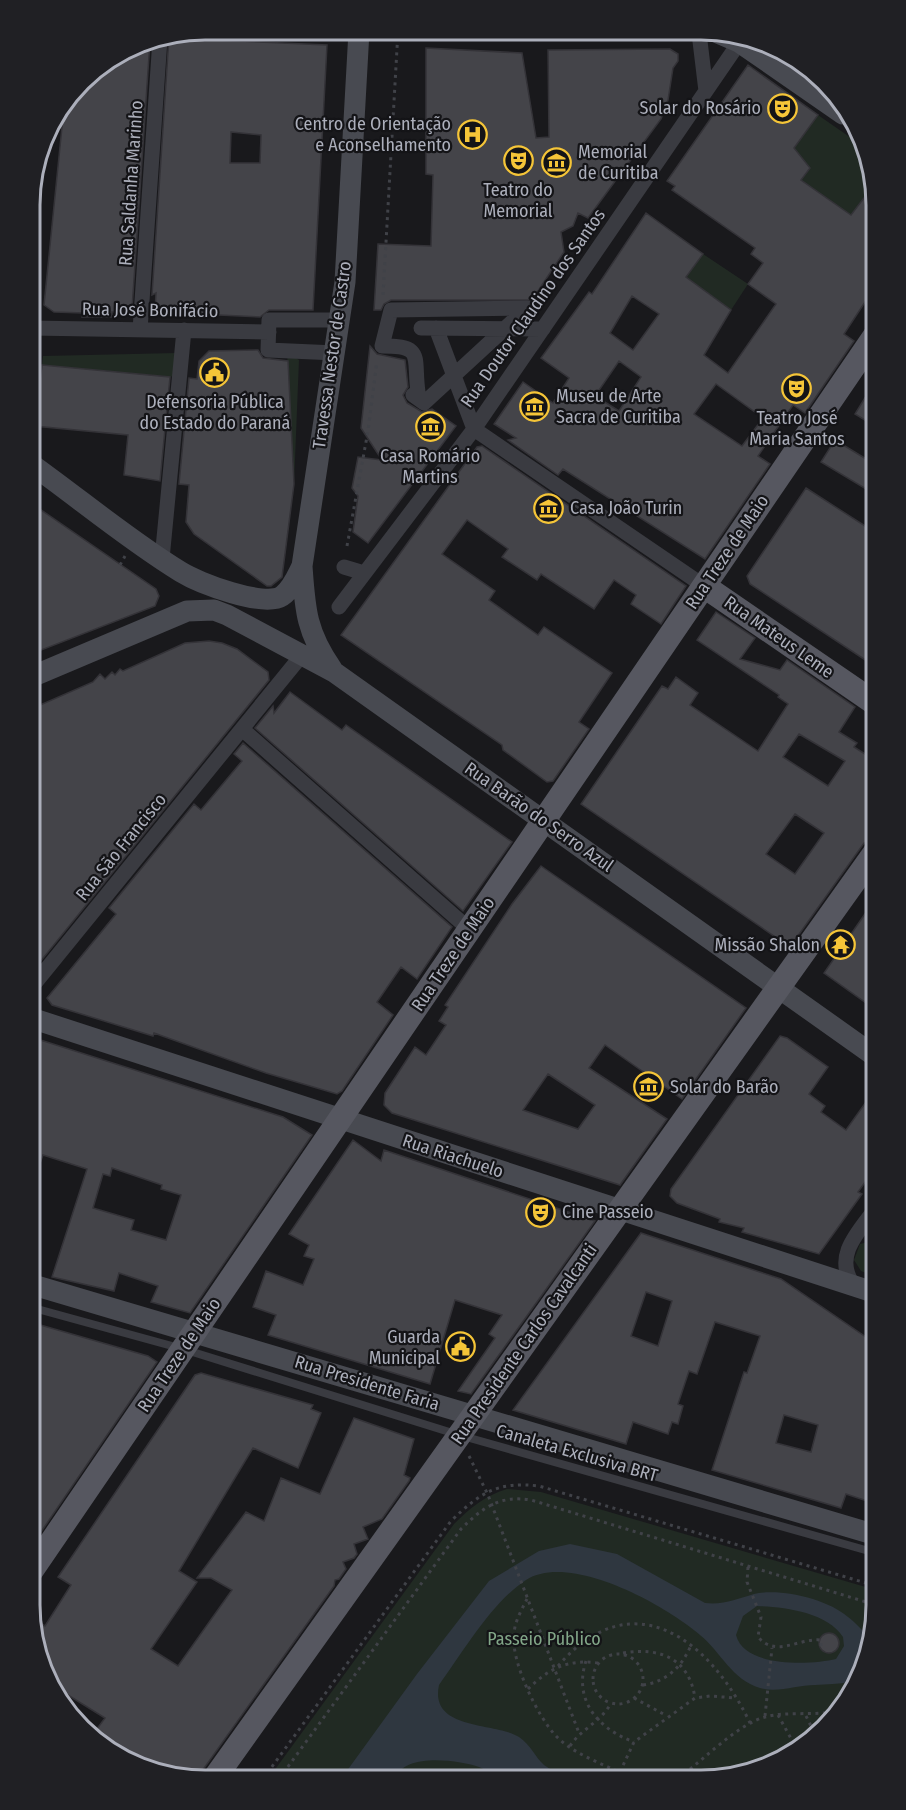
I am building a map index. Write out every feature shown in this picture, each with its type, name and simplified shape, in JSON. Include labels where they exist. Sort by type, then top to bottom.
[{"type":"main road","name":"Rua Treze de Maio","points":[[40,1558],[866,349]]},
{"type":"main road","name":"Rua Mateus Leme","points":[[704,586],[866,697]]},
{"type":"main road","name":"Rua Presidente Carlos Cavalcanti","points":[[220,1770],[866,865]]},
{"type":"street","name":"Travessa Nestor de Castro","points":[[334,672],[313,640],[304,598],[302,566],[341,320],[354,151],[359,40]]},
{"type":"street","points":[[700,40],[706,91]]},
{"type":"street","name":"Rua Doutor Claudino dos Santos","points":[[474,429],[738,45]]},
{"type":"street","name":"Rua Saldanha Marinho","points":[[141,330],[159,47]]},
{"type":"street","points":[[753,49],[832,106]]},
{"type":"street","points":[[527,308],[424,403],[413,395],[418,392],[414,355],[411,350],[405,346],[382,346],[390,314],[392,310],[527,308]]},
{"type":"street","points":[[336,353],[268,350],[269,320],[341,320]]},
{"type":"street","name":"Rua José Bonifácio","points":[[41,328],[269,332]]},
{"type":"street","points":[[421,328],[543,329]]},
{"type":"street","points":[[339,607],[474,429],[436,328]]},
{"type":"street","points":[[162,559],[184,330]]},
{"type":"street","name":"Rua Mateus Leme","points":[[474,429],[704,586]]},
{"type":"street","points":[[41,471],[183,573],[240,595],[268,600],[281,597],[291,586],[302,566]]},
{"type":"street","points":[[344,567],[364,573]]},
{"type":"street","points":[[41,673],[187,611],[189,597],[183,573]]},
{"type":"street","name":"Rua Barão do Serro Azul","points":[[187,611],[214,610],[334,672],[865,1050]]},
{"type":"street","name":"Rua São Francisco","points":[[40,976],[302,655]]},
{"type":"street","points":[[242,729],[470,930]]},
{"type":"street","name":"Rua Riachuelo","points":[[40,1021],[865,1289]]},
{"type":"street","points":[[853,1284],[845,1268],[847,1251],[865,1224]]},
{"type":"street","name":"Rua Presidente Faria","points":[[40,1288],[189,1340],[473,1415],[865,1532]]},
{"type":"lane","name":"Canaleta Exclusiva BRT","points":[[40,1309],[189,1340],[459,1435],[865,1550]]},
{"type":"path","points":[[390,314],[382,314],[397,40]]},
{"type":"path","points":[[347,546],[368,430],[378,355]]},
{"type":"path","points":[[459,1435],[491,1503],[579,1733]]},
{"type":"path","points":[[269,1770],[451,1521],[486,1491],[505,1485],[539,1486],[865,1583]]},
{"type":"path","points":[[286,1770],[461,1529],[491,1503],[515,1497],[531,1500],[865,1602]]},
{"type":"path","points":[[748,1567],[747,1582],[761,1617],[758,1637],[772,1647],[810,1639],[821,1640],[821,1646]]},
{"type":"path","points":[[528,1599],[514,1632],[513,1647],[528,1689],[545,1721],[557,1737],[616,1770]]},
{"type":"path","points":[[528,1689],[558,1666],[588,1637],[603,1628],[639,1623],[673,1633],[691,1645],[724,1678],[750,1723]]},
{"type":"path","points":[[643,1684],[662,1680],[680,1665],[691,1645]]},
{"type":"path","points":[[765,1716],[772,1647]]},
{"type":"path","points":[[621,1654],[636,1661],[643,1676],[643,1684],[634,1698],[627,1703],[611,1703],[603,1700],[594,1687],[594,1670],[599,1663],[613,1654],[653,1652],[670,1658],[680,1665],[689,1675],[695,1698]]},
{"type":"path","points":[[558,1666],[586,1661],[599,1663]]},
{"type":"path","points":[[586,1661],[582,1685],[585,1699],[597,1721],[617,1735],[634,1742]]},
{"type":"path","points":[[621,1770],[634,1742],[695,1698],[724,1696],[738,1699]]},
{"type":"path","points":[[634,1698],[668,1716]]},
{"type":"path","points":[[570,1746],[579,1733],[597,1721],[611,1703]]},
{"type":"path","points":[[689,1770],[750,1723],[765,1716],[806,1716],[825,1713]]},
{"type":"path","points":[[778,1715],[793,1742]]},
{"type":"path","points":[[806,1716],[811,1727]]},
{"type":"green space","points":[[818,115],[850,137],[860,163],[865,196],[851,216],[801,180],[810,168],[794,148]]},
{"type":"green space","points":[[703,254],[748,284],[731,310],[662,260],[690,271]]},
{"type":"green space","points":[[287,351],[299,360],[294,485]]},
{"type":"green space","points":[[177,353],[175,377],[42,365],[43,356]]},
{"type":"green space","points":[[865,1243],[865,1273],[861,1271],[854,1260],[860,1244]]},
{"type":"green space","name":"Passeio Público","points":[[507,1489],[541,1492],[865,1587],[865,1615],[857,1658],[838,1696],[809,1729],[792,1742],[754,1761],[722,1768],[700,1770],[275,1770],[454,1524],[491,1495]]},
{"type":"shaded area","points":[[570,1544],[617,1554],[705,1603],[736,1600],[765,1593],[790,1594],[816,1600],[853,1621],[863,1631],[862,1637],[857,1658],[845,1683],[781,1689],[760,1688],[750,1684],[734,1672],[700,1635],[641,1597],[591,1577],[567,1573],[545,1573],[526,1580],[513,1589],[490,1614],[439,1685],[439,1700],[444,1710],[454,1718],[509,1732],[519,1737],[544,1765],[552,1770],[485,1770],[470,1764],[433,1760],[420,1761],[401,1770],[348,1770],[417,1674],[489,1581],[539,1551]],"holes":[[[757,1606],[792,1610],[816,1616],[836,1629],[843,1637],[844,1646],[836,1659],[795,1663],[780,1662],[751,1654],[742,1646],[736,1635],[743,1616]]]},
{"type":"building","points":[[218,40],[327,45],[313,310],[269,310],[260,317],[155,312],[156,293],[152,295],[168,45]],"holes":[[[231,132],[261,135],[260,163],[230,163]]]},
{"type":"building","points":[[426,48],[522,53],[536,138],[549,137],[548,50],[670,49],[678,54],[678,61],[673,68],[668,100],[661,119],[588,218],[578,213],[573,226],[561,232],[564,252],[532,300],[391,300],[384,304],[381,310],[374,310],[378,244],[431,246],[433,175],[426,174]]},
{"type":"building","points":[[149,50],[132,309],[127,312],[112,312],[112,317],[82,317],[83,313],[54,312],[44,305],[62,125],[81,97],[97,81],[123,63]]},
{"type":"building","points":[[748,65],[818,115],[794,148],[810,168],[801,180],[851,215],[865,196],[866,206],[866,302],[844,334],[854,341],[805,413],[793,405],[758,456],[770,464],[705,559],[563,469],[558,475],[508,440],[516,438],[494,424],[523,382],[553,403],[569,378],[541,358],[589,292],[592,294],[646,213],[703,254],[686,277],[731,310],[704,355],[728,373],[776,304],[748,284],[763,263],[751,254],[755,248],[672,190],[675,186],[667,181]],"holes":[[[632,296],[659,314],[633,350],[610,333]],[[619,361],[641,377],[619,411],[595,396]],[[716,384],[763,418],[742,446],[694,414]]]},
{"type":"building","points":[[370,346],[377,354],[405,360],[408,387],[403,395],[407,403],[422,412],[432,409],[456,426],[368,543],[353,532],[358,496],[352,488],[358,457],[382,460],[361,428]]},
{"type":"building","points":[[258,350],[263,358],[288,361],[294,484],[282,577],[271,586],[267,586],[194,534],[186,522],[189,485],[179,484],[189,378],[197,379],[199,361],[209,351]]},
{"type":"building","points":[[42,365],[170,377],[160,481],[124,475],[128,435],[41,427]]},
{"type":"building","points":[[866,396],[866,421],[855,414]]},
{"type":"building","points":[[835,440],[866,459],[866,489],[821,462]]},
{"type":"building","points":[[482,446],[686,586],[661,624],[631,604],[636,595],[614,580],[594,609],[541,574],[537,580],[502,557],[508,549],[467,520],[442,554],[495,591],[489,600],[538,635],[544,627],[612,673],[579,722],[589,729],[553,781],[547,782],[503,750],[502,745],[341,635],[477,447]]},
{"type":"building","points":[[806,488],[866,526],[866,660],[750,584],[747,576]]},
{"type":"building","points":[[41,510],[156,589],[159,596],[155,606],[41,650]]},
{"type":"building","points":[[716,612],[755,638],[740,659],[780,670],[787,660],[855,707],[839,732],[857,743],[854,747],[866,754],[866,842],[790,947],[581,804],[662,686],[668,689],[676,677],[698,693],[690,705],[758,751],[788,704],[778,697],[779,695],[697,640]],"holes":[[[799,734],[845,761],[828,786],[783,757]],[[795,814],[824,833],[795,874],[766,854]]]},
{"type":"building","points":[[209,641],[237,649],[268,672],[269,680],[40,961],[41,705],[93,682],[100,674],[105,679],[112,672],[115,675],[120,669],[123,671],[185,643]]},
{"type":"building","points":[[290,692],[342,730],[346,725],[512,842],[463,911],[255,728],[273,706],[274,713]]},
{"type":"building","points":[[243,743],[452,927],[417,979],[401,967],[377,1002],[393,1015],[342,1091],[337,1094],[266,1073],[154,1033],[153,1036],[52,1005],[47,998],[116,914],[109,908],[194,804],[201,810],[242,761],[234,754]]},
{"type":"building","points":[[541,866],[746,1008],[682,1099],[605,1045],[589,1068],[667,1119],[620,1185],[392,1113],[384,1105],[385,1093],[415,1047],[426,1055],[446,1025],[439,1021],[448,1007],[445,1005],[512,904]],"holes":[[[548,1074],[595,1105],[578,1129],[523,1110]]]},
{"type":"building","points":[[865,913],[865,1002],[824,973]]},
{"type":"building","points":[[780,1036],[787,1038],[828,1067],[809,1094],[825,1106],[821,1112],[846,1130],[865,1103],[865,1182],[858,1192],[862,1194],[819,1254],[742,1232],[744,1228],[719,1222],[720,1219],[677,1203],[670,1196],[671,1189]]},
{"type":"building","points":[[40,1040],[283,1117],[312,1135],[190,1313],[151,1302],[158,1286],[119,1273],[114,1291],[52,1277],[87,1169],[43,1155],[40,1163]],"holes":[[[112,1168],[162,1185],[161,1189],[181,1195],[166,1240],[131,1230],[134,1220],[93,1208],[103,1174],[110,1176]]]},
{"type":"building","points":[[353,1140],[381,1161],[384,1150],[595,1221],[471,1394],[458,1391],[495,1338],[489,1334],[502,1315],[455,1300],[430,1384],[268,1335],[276,1315],[253,1307],[266,1271],[303,1285],[314,1259],[304,1256],[309,1245],[289,1234]]},
{"type":"building","points":[[641,1233],[781,1279],[865,1337],[865,1500],[846,1494],[841,1508],[712,1470],[744,1372],[747,1373],[760,1336],[715,1322],[697,1374],[689,1371],[678,1404],[683,1406],[678,1424],[672,1422],[668,1434],[633,1422],[626,1444],[513,1410]],"holes":[[[646,1292],[672,1301],[658,1346],[631,1336]],[[784,1415],[818,1425],[811,1452],[776,1443]]]},
{"type":"building","points":[[40,1325],[148,1356],[157,1362],[40,1533]]},
{"type":"building","points":[[201,1373],[313,1405],[311,1409],[321,1413],[298,1468],[253,1448],[179,1571],[197,1582],[151,1649],[178,1666],[232,1590],[211,1578],[197,1578],[246,1512],[264,1521],[281,1478],[320,1494],[354,1418],[414,1439],[404,1475],[410,1478],[409,1481],[382,1519],[363,1527],[368,1539],[354,1544],[357,1554],[354,1558],[343,1562],[346,1569],[339,1579],[335,1580],[334,1586],[203,1770],[163,1764],[144,1758],[123,1747],[97,1729],[105,1718],[68,1695],[49,1658],[42,1624],[45,1626],[71,1585],[58,1577],[195,1375]]},
{"type":"building","points":[[829,1633],[836,1636],[839,1643],[836,1650],[829,1653],[822,1650],[819,1643],[822,1636]]},
{"type":"place","name":"Solar do Rosário","points":[[782,108]]},
{"type":"place","name":"Centro de Orientação e Aconselhamento","points":[[472,134]]},
{"type":"place","name":"Teatro do Memorial","points":[[518,161]]},
{"type":"place","name":"Memorial de Curitiba","points":[[557,162]]},
{"type":"place","name":"Defensoria Pública do Estado do Paraná","points":[[215,373]]},
{"type":"place","name":"Teatro José Maria Santos","points":[[797,389]]},
{"type":"place","name":"Museu de Arte Sacra de Curitiba","points":[[535,406]]},
{"type":"place","name":"Casa Romário Martins","points":[[430,427]]},
{"type":"place","name":"Casa João Turin","points":[[549,508]]},
{"type":"place","name":"Missão Shalon","points":[[841,945]]},
{"type":"place","name":"Solar do Barão","points":[[649,1087]]},
{"type":"place","name":"Cine Passeio","points":[[541,1212]]},
{"type":"place","name":"Guarda Municipal","points":[[461,1347]]}]
